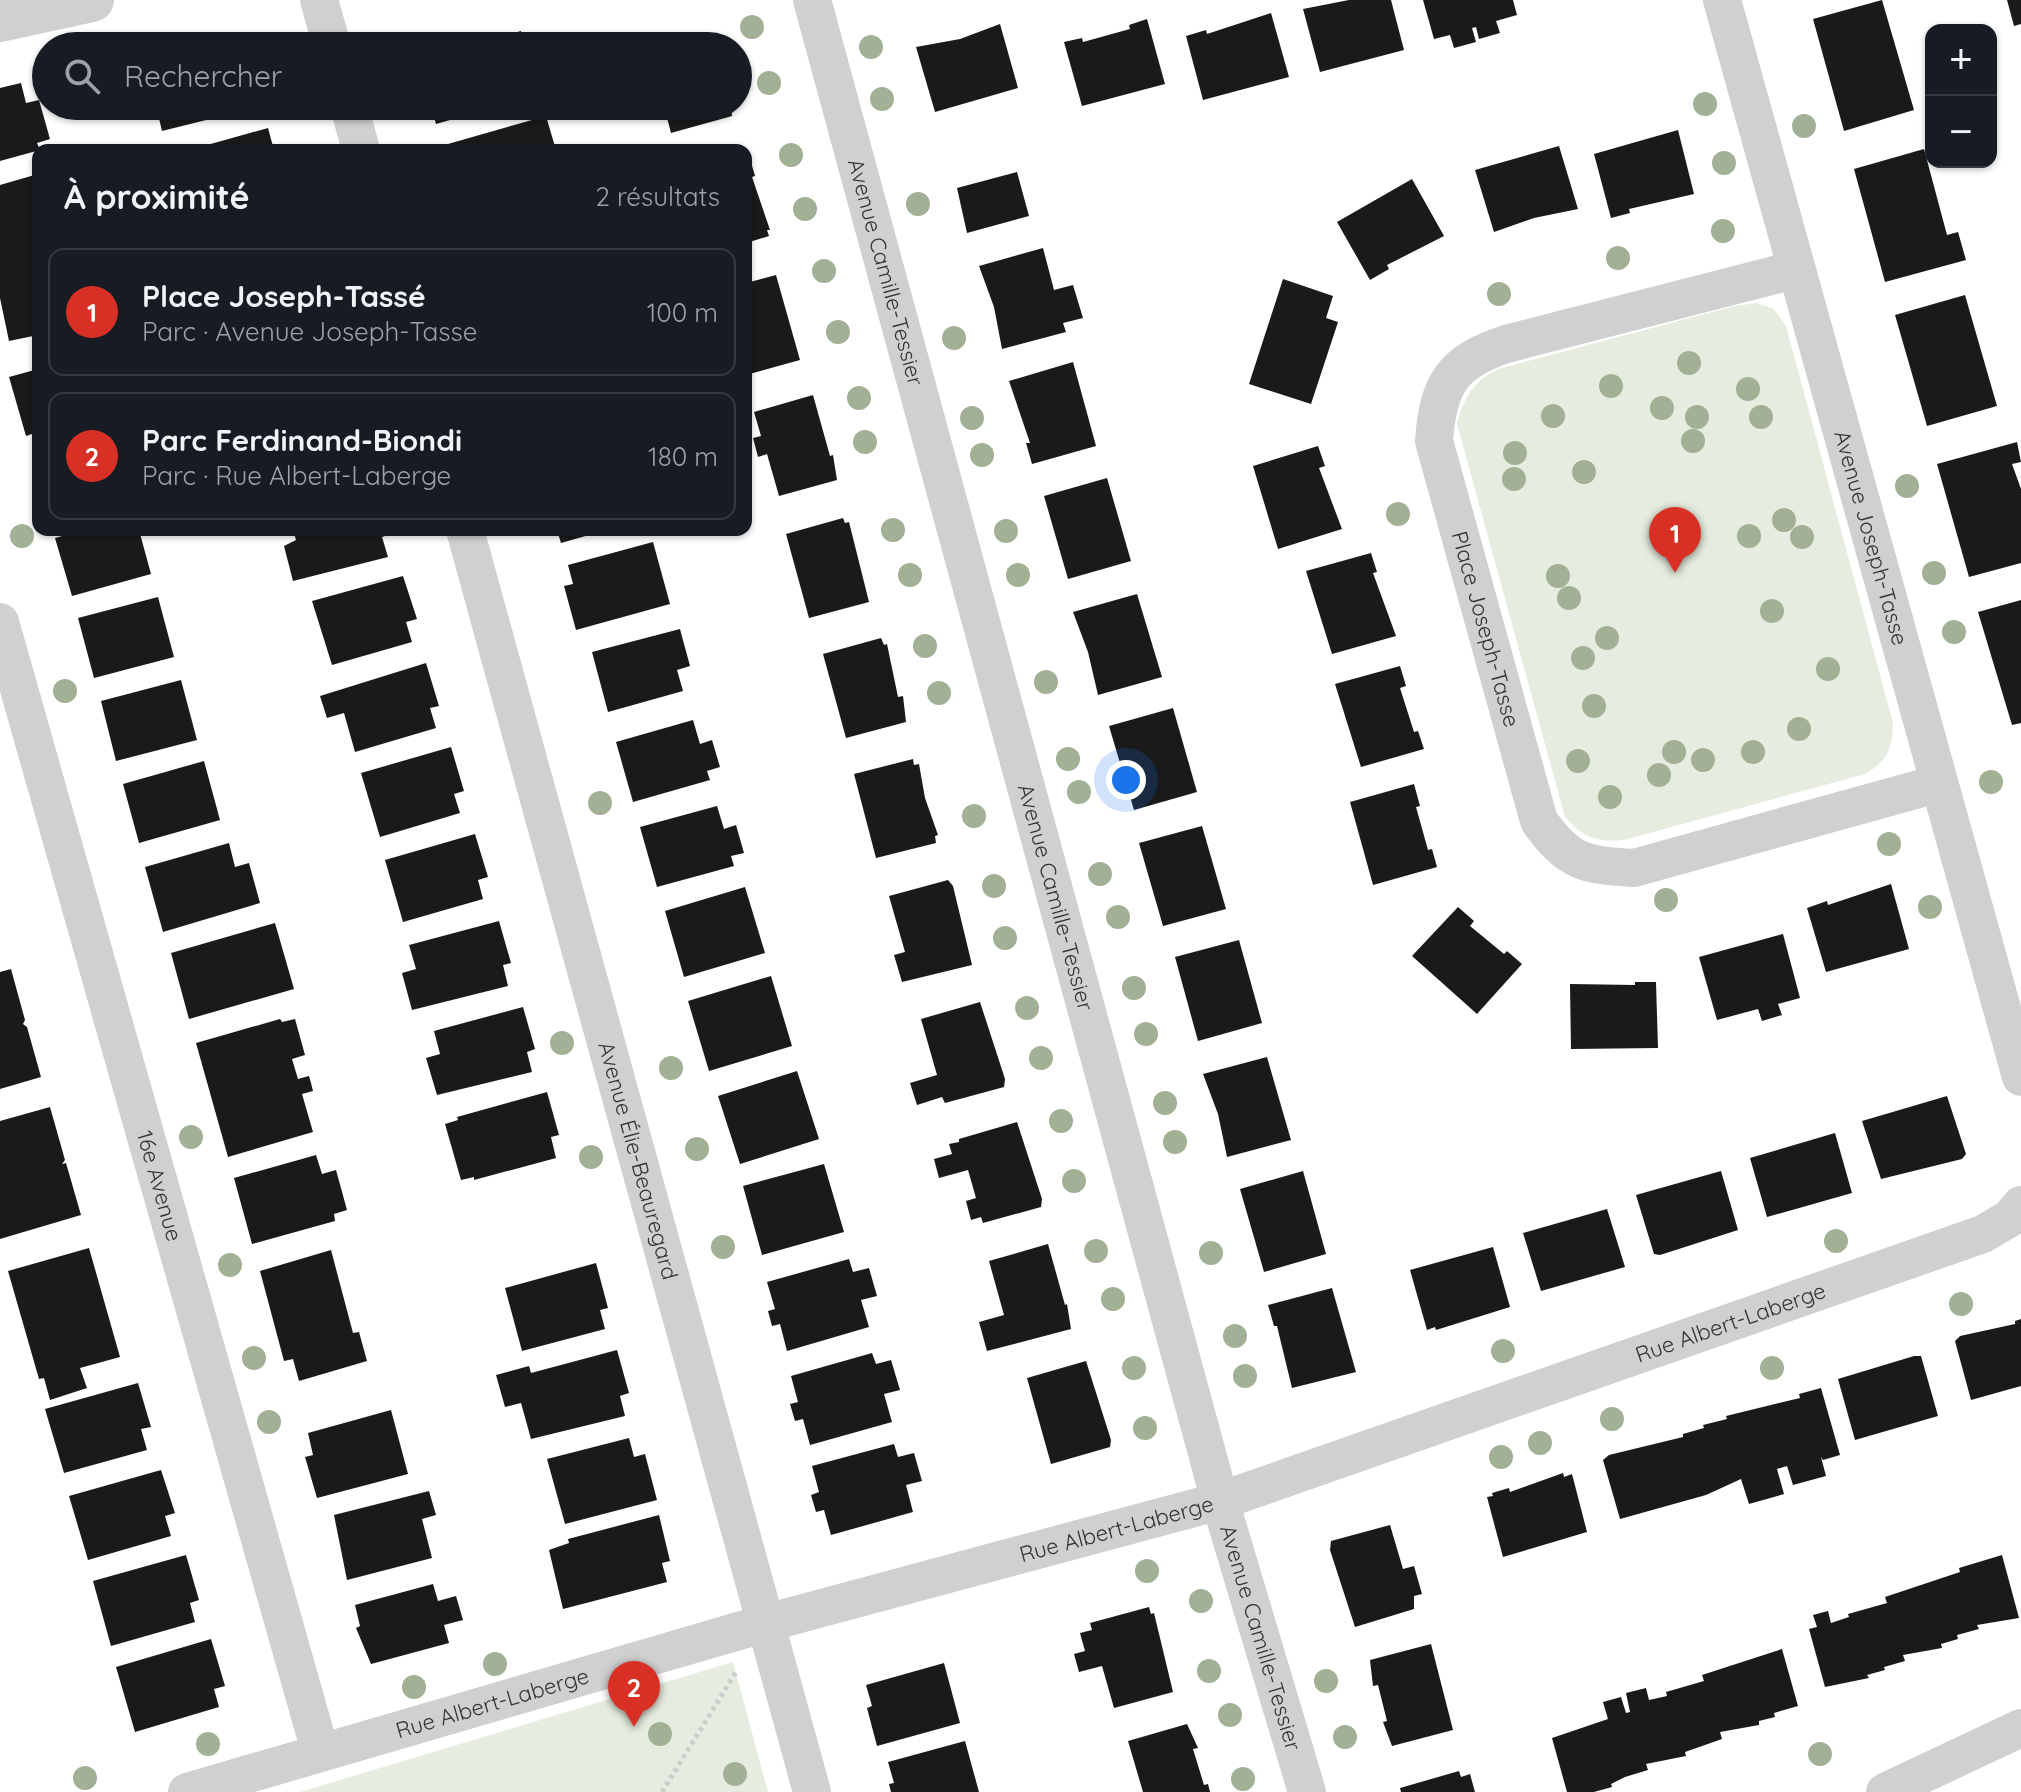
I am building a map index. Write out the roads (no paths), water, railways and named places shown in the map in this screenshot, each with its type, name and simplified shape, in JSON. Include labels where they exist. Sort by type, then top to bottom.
[{"type":"street","points":[[0,20],[92,0]]},
{"type":"street","points":[[319,0],[328,32]]},
{"type":"street","name":"Avenue Camille-Tessier","points":[[812,0],[1220,1501],[1307,1792]]},
{"type":"street","name":"Avenue Joseph-Tasse","points":[[1722,0],[1794,270],[2021,1077]]},
{"type":"street","points":[[353,120],[359,144]]},
{"type":"street","name":"Place Joseph-Tasse","points":[[1794,270],[1506,344],[1475,354],[1450,377],[1437,406],[1434,441],[1539,821],[1559,849],[1593,866],[1634,868],[1937,784]]},
{"type":"street","name":"Avenue Élie-Beauregard","points":[[467,536],[812,1792]]},
{"type":"street","name":"16e Avenue","points":[[0,622],[320,1751]]},
{"type":"street","name":"Rue Albert-Laberge","points":[[187,1792],[766,1623],[1220,1501],[1983,1234],[2010,1218],[2021,1205]]},
{"type":"street","points":[[1885,1792],[2021,1728]]},
{"type":"place","name":"Place Joseph-Tassé","points":[[1675,573]]},
{"type":"place","name":"Parc Ferdinand-Biondi","points":[[634,1727]]}]
